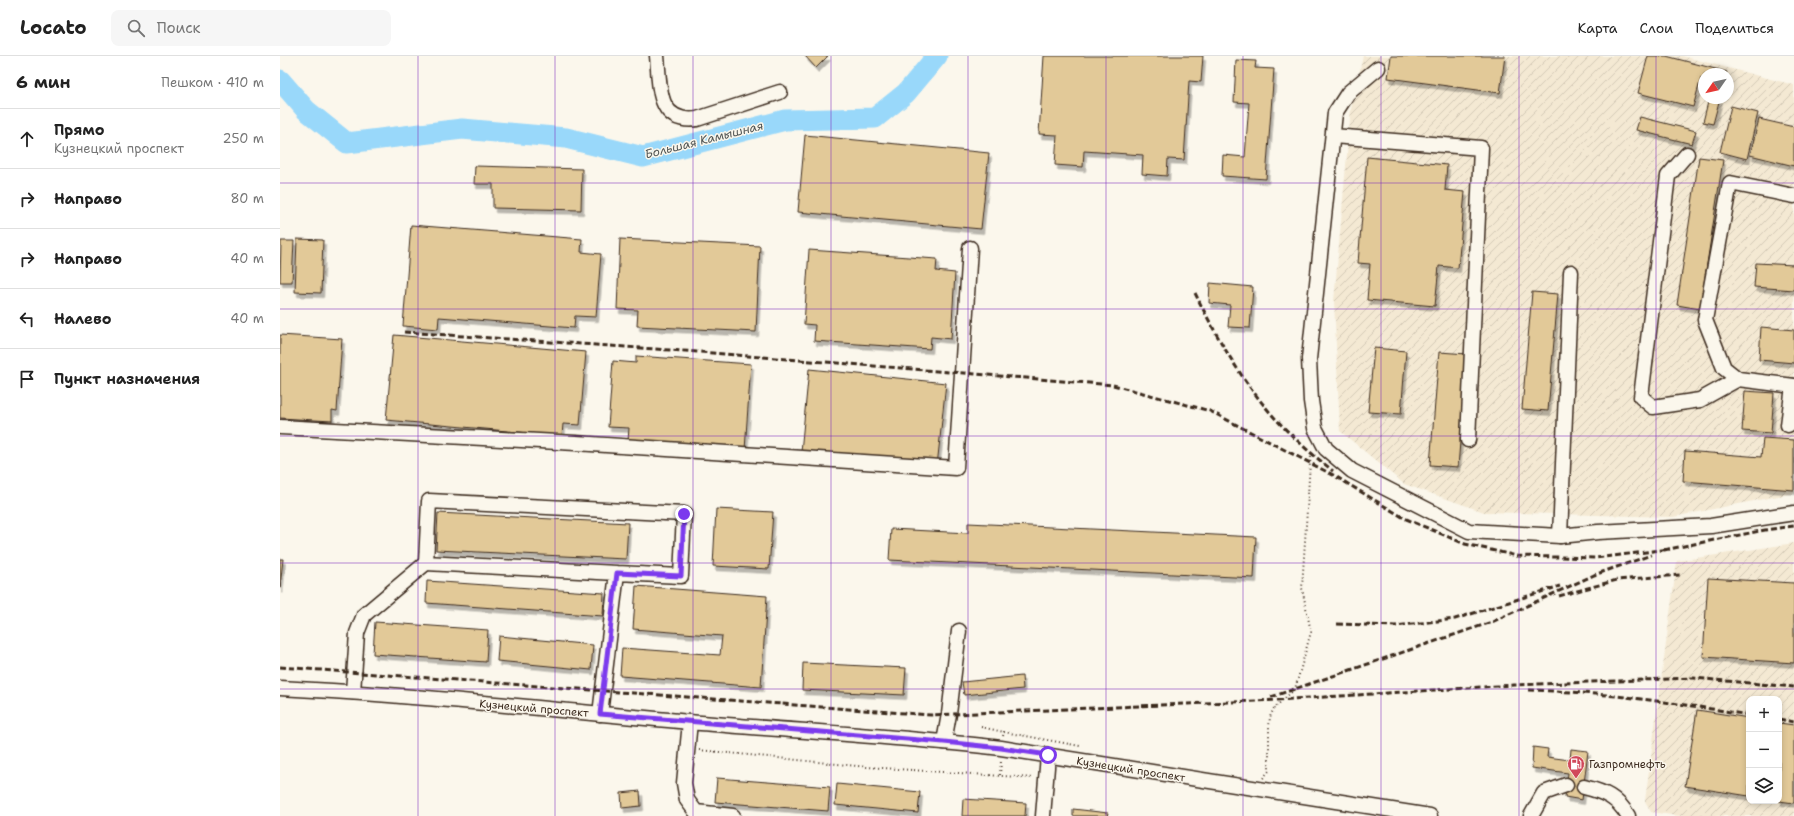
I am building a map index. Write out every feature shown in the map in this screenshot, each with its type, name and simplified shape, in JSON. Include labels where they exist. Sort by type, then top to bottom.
[{"type":"street","points":[[657,56],[661,97],[669,113],[678,119],[697,119],[780,92]]},
{"type":"street","points":[[1378,68],[1348,93],[1335,113],[1309,359],[1311,401],[1315,428],[1326,449],[1352,471],[1469,531],[1560,536],[1598,532],[1711,526],[1794,513]]},
{"type":"street","points":[[1333,136],[1481,148],[1468,440]]},
{"type":"street","points":[[1686,154],[1668,176],[1641,398],[1653,406],[1700,400],[1738,379]]},
{"type":"street","points":[[1788,425],[1793,386],[1738,379],[1724,368],[1705,320],[1730,183],[1794,196]]},
{"type":"street","points":[[280,427],[576,443],[956,468],[970,248]]},
{"type":"street","points":[[1560,536],[1571,272]]},
{"type":"street","points":[[353,692],[357,633],[364,615],[426,563],[681,576],[684,514],[429,501],[426,563]]},
{"type":"street","points":[[600,714],[617,573]]},
{"type":"street","points":[[944,742],[950,714],[959,632]]},
{"type":"street","name":"Кузнецкий проспект","points":[[280,688],[353,692],[1001,748],[1430,816]]},
{"type":"street","points":[[690,722],[684,783],[687,800],[696,812],[733,816]]},
{"type":"street","points":[[1043,816],[1048,755]]},
{"type":"street","points":[[1531,816],[1544,793],[1566,785]]},
{"type":"street","points":[[1584,787],[1602,791],[1617,801],[1628,816]]},
{"type":"path","points":[[1258,778],[1262,778],[1269,771],[1270,717],[1274,708],[1295,689],[1310,632],[1302,588],[1310,463],[1315,428]]},
{"type":"path","points":[[981,727],[1082,747]]},
{"type":"path","points":[[1000,775],[1001,748],[1004,732]]},
{"type":"path","points":[[687,749],[867,767],[1046,778]]},
{"type":"shaded area","points":[[1363,56],[1682,56],[1728,68],[1698,68],[1698,104],[1734,104],[1734,69],[1794,85],[1794,493],[1673,517],[1484,512],[1404,484],[1340,431],[1334,301],[1351,109]]},
{"type":"shaded area","points":[[1794,543],[1794,816],[1679,816],[1651,812],[1645,801],[1677,561]]},
{"type":"building","points":[[805,56],[828,56],[816,68]]},
{"type":"building","points":[[1044,56],[1203,56],[1201,82],[1189,81],[1184,160],[1168,159],[1167,176],[1142,174],[1143,155],[1084,151],[1083,167],[1055,165],[1057,135],[1039,134]]},
{"type":"building","points":[[1391,56],[1505,56],[1500,93],[1388,78]]},
{"type":"building","points":[[1648,56],[1666,56],[1712,68],[1698,68],[1698,89],[1693,107],[1638,93]]},
{"type":"building","points":[[1236,60],[1256,61],[1255,68],[1274,69],[1266,179],[1222,176],[1223,155],[1245,157],[1249,103],[1234,102]]},
{"type":"building","points":[[1708,104],[1718,104],[1713,124],[1703,122]]},
{"type":"building","points":[[1731,106],[1758,113],[1747,159],[1720,152]]},
{"type":"building","points":[[1640,117],[1696,131],[1692,144],[1636,130]]},
{"type":"building","points":[[1759,119],[1794,127],[1794,166],[1750,155]]},
{"type":"building","points":[[805,135],[989,153],[981,229],[798,212]]},
{"type":"building","points":[[1367,157],[1447,165],[1445,190],[1465,192],[1458,268],[1439,266],[1435,306],[1367,300],[1370,264],[1358,263]]},
{"type":"building","points":[[1699,157],[1723,160],[1700,309],[1677,305]]},
{"type":"building","points":[[475,166],[582,169],[581,210],[493,208],[493,184],[474,184]]},
{"type":"building","points":[[411,225],[582,239],[581,252],[601,254],[596,317],[575,316],[574,328],[439,317],[438,329],[403,326]]},
{"type":"building","points":[[297,239],[323,240],[321,293],[295,292]]},
{"type":"building","points":[[620,239],[760,246],[756,332],[637,326],[638,310],[617,309]]},
{"type":"building","points":[[281,241],[294,241],[292,282],[280,282]]},
{"type":"building","points":[[809,250],[937,259],[936,271],[955,273],[951,339],[931,337],[930,349],[814,341],[815,325],[804,324]]},
{"type":"building","points":[[1756,263],[1794,265],[1794,290],[1754,287]]},
{"type":"building","points":[[1210,283],[1253,287],[1250,328],[1228,327],[1230,305],[1209,303]]},
{"type":"building","points":[[1532,292],[1558,294],[1548,411],[1522,409]]},
{"type":"building","points":[[1761,327],[1794,330],[1794,363],[1759,360]]},
{"type":"building","points":[[280,335],[342,339],[337,411],[332,410],[332,421],[280,418]]},
{"type":"building","points":[[394,335],[586,352],[580,425],[563,424],[562,436],[386,420]]},
{"type":"building","points":[[1374,348],[1406,351],[1401,414],[1368,412]]},
{"type":"building","points":[[1439,352],[1467,354],[1458,467],[1430,465]]},
{"type":"building","points":[[636,356],[751,364],[745,450],[628,441],[629,428],[608,427],[613,361],[636,363]]},
{"type":"building","points":[[809,369],[946,383],[937,466],[801,452]]},
{"type":"building","points":[[1745,391],[1774,393],[1771,433],[1742,431]]},
{"type":"building","points":[[1763,438],[1794,440],[1794,490],[1683,481],[1685,451],[1761,457]]},
{"type":"building","points":[[716,509],[773,512],[769,569],[713,566]]},
{"type":"building","points":[[438,513],[628,523],[626,559],[436,550]]},
{"type":"building","points":[[968,523],[1256,537],[1254,578],[889,560],[891,529],[968,533]]},
{"type":"building","points":[[280,559],[283,559],[280,589]]},
{"type":"building","points":[[1708,578],[1794,583],[1794,663],[1703,657]]},
{"type":"building","points":[[427,581],[604,593],[603,616],[426,603]]},
{"type":"building","points":[[636,586],[767,596],[761,687],[620,676],[622,648],[720,655],[722,636],[633,629]]},
{"type":"building","points":[[375,622],[488,630],[486,662],[373,654]]},
{"type":"building","points":[[499,636],[593,645],[591,670],[497,661]]},
{"type":"building","points":[[803,663],[906,668],[904,695],[802,690]]},
{"type":"building","points":[[1022,676],[1023,689],[964,695],[962,682]]},
{"type":"building","points":[[1697,710],[1746,718],[1746,796],[1685,786]]},
{"type":"building","points":[[1782,723],[1794,725],[1794,803],[1782,801]]},
{"type":"building","name":"Газпромнефть","points":[[1533,747],[1548,749],[1547,757],[1570,760],[1571,749],[1588,751],[1582,800],[1565,797],[1568,773],[1532,768]]},
{"type":"building","points":[[717,778],[830,787],[828,811],[715,802]]},
{"type":"building","points":[[837,784],[920,792],[918,813],[835,805]]},
{"type":"building","points":[[640,791],[641,806],[622,808],[621,793]]},
{"type":"building","points":[[963,799],[1026,803],[1025,816],[962,816]]},
{"type":"building","points":[[1073,809],[1108,813],[1107,816],[1073,816]]},
{"type":"waterway","name":"Большая Камышная","points":[[280,80],[306,110],[347,143],[462,129],[566,138],[643,157],[785,120],[875,118],[906,93],[937,56]]},
{"type":"railway","points":[[1195,293],[1227,353],[1252,391],[1282,425],[1306,449],[1333,471]]},
{"type":"railway","points":[[404,332],[699,352],[1113,385],[1210,411],[1335,476],[1404,518],[1465,544],[1517,556],[1596,558],[1670,549]]},
{"type":"railway","points":[[1664,550],[1765,530],[1794,526]]},
{"type":"railway","points":[[1271,697],[1492,622],[1594,575],[1651,555]]},
{"type":"railway","points":[[1559,596],[1617,580],[1680,575]]},
{"type":"railway","points":[[1337,624],[1395,626],[1455,619],[1560,586]]},
{"type":"railway","points":[[280,667],[931,715],[1277,700],[1514,685],[1693,678],[1794,687]]},
{"type":"railway","points":[[1529,690],[1584,693],[1667,702],[1746,715]]},
{"type":"railway","points":[[1782,720],[1794,722]]},
{"type":"place","name":"Газпромнефть","points":[[1576,779]]},
{"type":"route","points":[[684,514],[681,576],[617,573],[600,714],[944,742],[1048,755]]}]
